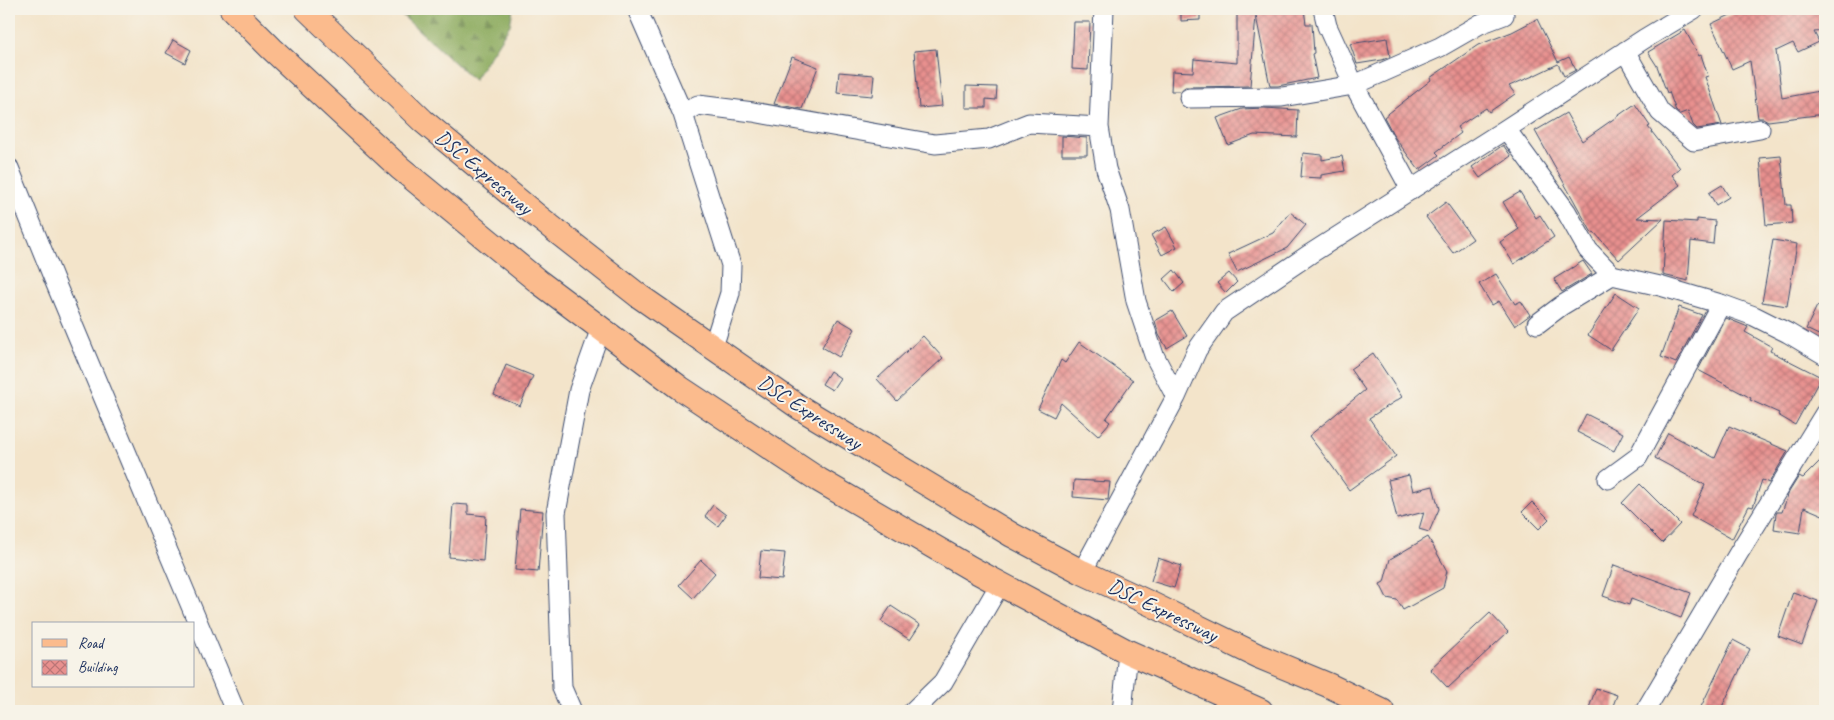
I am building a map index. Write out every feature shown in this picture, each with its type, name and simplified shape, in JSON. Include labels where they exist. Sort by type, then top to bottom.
[{"type":"main road","points":[[232,9],[272,50],[400,168],[540,282],[680,388],[819,480],[1000,584],[1128,652],[1261,711]]},
{"type":"main road","name":"DSC Expressway","points":[[307,9],[424,122],[537,216],[639,296],[799,407],[1012,535],[1082,572],[1149,602],[1258,656],[1328,685],[1382,711]]},
{"type":"street","points":[[637,9],[683,114],[731,265],[730,293],[713,348]]},
{"type":"street","points":[[1104,9],[1099,127],[1106,169],[1120,210],[1136,301],[1154,355],[1176,397]]},
{"type":"street","points":[[1324,9],[1327,26],[1354,85],[1411,190]]},
{"type":"street","points":[[1082,572],[1176,397],[1197,350],[1224,312],[1310,254],[1625,51],[1694,9]]},
{"type":"street","points":[[1189,98],[1282,98],[1354,85],[1440,47],[1480,24],[1504,15]]},
{"type":"street","points":[[1625,51],[1660,112],[1694,141],[1760,129]]},
{"type":"street","points":[[683,114],[698,105],[753,112],[935,144],[989,139],[1029,123],[1099,127]]},
{"type":"street","points":[[1506,129],[1566,211],[1588,250],[1612,275],[1660,286],[1721,304],[1788,332],[1825,355]]},
{"type":"street","points":[[9,168],[58,291],[235,711]]},
{"type":"street","points":[[1537,324],[1561,306],[1612,275]]},
{"type":"street","points":[[1608,479],[1638,457],[1721,304]]},
{"type":"street","points":[[572,711],[562,688],[556,513],[579,390],[601,328]]},
{"type":"street","points":[[1645,711],[1738,554],[1825,413]]},
{"type":"street","points":[[913,711],[942,682],[1000,584]]},
{"type":"street","points":[[1122,711],[1128,652]]},
{"type":"green space","points":[[395,9],[513,9],[510,25],[474,80]]},
{"type":"building","points":[[1181,9],[1200,9],[1200,20],[1181,21]]},
{"type":"building","points":[[1256,9],[1304,9],[1306,24],[1312,24],[1314,53],[1312,54],[1317,78],[1270,86],[1256,16],[1250,86],[1185,87],[1180,91],[1171,91],[1172,71],[1193,72],[1194,59],[1237,63],[1237,13],[1256,13]]},
{"type":"building","points":[[1743,9],[1825,9],[1825,31],[1814,32],[1819,42],[1798,52],[1793,43],[1776,51],[1782,98],[1825,90],[1825,114],[1768,121],[1758,118],[1750,61],[1732,69],[1711,24]]},
{"type":"building","points":[[1537,19],[1558,62],[1569,57],[1576,70],[1564,76],[1558,64],[1509,86],[1515,94],[1489,112],[1486,108],[1457,127],[1461,133],[1436,152],[1439,155],[1419,170],[1395,138],[1384,117],[1431,80],[1430,78],[1478,45],[1512,32]]},
{"type":"building","points":[[1074,22],[1090,22],[1088,70],[1072,69]]},
{"type":"building","points":[[1685,30],[1699,56],[1701,55],[1708,76],[1705,77],[1722,125],[1697,129],[1693,125],[1688,111],[1680,114],[1676,111],[1657,66],[1648,52]]},
{"type":"building","points":[[1387,38],[1390,57],[1357,64],[1350,44]]},
{"type":"building","points":[[173,40],[191,50],[185,63],[166,53]]},
{"type":"building","points":[[936,49],[942,106],[919,108],[914,51]]},
{"type":"building","points":[[792,57],[818,67],[802,109],[774,104]]},
{"type":"building","points":[[839,72],[874,75],[872,96],[837,93]]},
{"type":"building","points":[[966,86],[997,87],[996,100],[986,99],[986,108],[966,108]]},
{"type":"building","points":[[1635,104],[1650,126],[1648,127],[1680,168],[1672,175],[1680,185],[1637,218],[1663,219],[1619,260],[1594,232],[1592,233],[1535,131],[1566,113],[1582,141]]},
{"type":"building","points":[[1242,109],[1298,110],[1297,137],[1254,135],[1228,145],[1217,118]]},
{"type":"building","points":[[1062,136],[1087,138],[1087,155],[1062,155]]},
{"type":"building","points":[[1503,145],[1511,156],[1480,178],[1472,167]]},
{"type":"building","points":[[1303,153],[1322,155],[1322,160],[1342,156],[1345,171],[1321,175],[1321,178],[1301,177]]},
{"type":"building","points":[[1781,156],[1786,205],[1791,205],[1792,223],[1766,225],[1760,158]]},
{"type":"building","points":[[1722,185],[1729,197],[1716,205],[1709,193]]},
{"type":"building","points":[[1520,192],[1536,218],[1540,215],[1554,237],[1514,264],[1500,242],[1519,229],[1503,202]]},
{"type":"building","points":[[1446,202],[1473,239],[1453,253],[1426,217]]},
{"type":"building","points":[[1290,212],[1306,225],[1287,248],[1237,272],[1228,254],[1273,233]]},
{"type":"building","points":[[1697,219],[1715,221],[1713,244],[1691,241],[1688,281],[1663,275],[1666,220],[1697,222]]},
{"type":"building","points":[[1166,227],[1177,247],[1162,255],[1151,235]]},
{"type":"building","points":[[1773,240],[1797,244],[1787,306],[1762,302]]},
{"type":"building","points":[[1583,261],[1592,274],[1562,292],[1554,279]]},
{"type":"building","points":[[1174,270],[1184,283],[1174,292],[1164,279]]},
{"type":"building","points":[[1229,273],[1237,282],[1226,293],[1217,283]]},
{"type":"building","points":[[1496,274],[1515,304],[1521,301],[1530,315],[1515,326],[1499,301],[1492,305],[1479,284]]},
{"type":"building","points":[[1616,293],[1639,308],[1611,350],[1588,335]]},
{"type":"building","points":[[1817,306],[1825,310],[1825,338],[1806,329]]},
{"type":"building","points":[[1679,307],[1702,315],[1676,363],[1661,357]]},
{"type":"building","points":[[1172,311],[1187,336],[1167,348],[1159,335],[1155,321]]},
{"type":"building","points":[[1726,318],[1748,327],[1745,332],[1772,347],[1770,351],[1821,377],[1795,425],[1778,415],[1779,413],[1750,400],[1751,398],[1698,370]]},
{"type":"building","points":[[838,319],[855,329],[839,357],[822,347]]},
{"type":"building","points":[[923,336],[943,358],[897,401],[877,379]]},
{"type":"building","points":[[1079,342],[1133,380],[1106,419],[1110,422],[1098,436],[1061,403],[1054,417],[1038,409],[1061,360],[1065,363]]},
{"type":"building","points":[[1373,353],[1402,397],[1369,418],[1396,456],[1349,490],[1309,436],[1365,390],[1350,369]]},
{"type":"building","points":[[506,365],[533,376],[520,406],[494,395]]},
{"type":"building","points":[[830,371],[840,378],[832,390],[822,384]]},
{"type":"building","points":[[1586,414],[1623,433],[1614,451],[1577,432]]},
{"type":"building","points":[[1729,426],[1788,451],[1769,483],[1762,480],[1753,507],[1749,506],[1732,539],[1691,516],[1705,485],[1655,458],[1668,433],[1715,458]]},
{"type":"building","points":[[1825,456],[1825,516],[1804,507],[1800,533],[1774,529],[1776,514],[1777,512],[1782,512],[1789,492],[1799,476],[1803,478]]},
{"type":"building","points":[[1409,475],[1413,491],[1433,486],[1439,509],[1429,532],[1419,529],[1424,512],[1397,519],[1388,480]]},
{"type":"building","points":[[1074,480],[1110,482],[1108,500],[1073,497]]},
{"type":"building","points":[[1640,484],[1680,524],[1662,543],[1622,503]]},
{"type":"building","points":[[1532,502],[1549,519],[1539,529],[1522,512]]},
{"type":"building","points":[[453,504],[468,505],[468,514],[486,516],[483,561],[449,557]]},
{"type":"building","points":[[713,505],[726,515],[718,526],[705,516]]},
{"type":"building","points":[[520,509],[543,511],[538,572],[515,570]]},
{"type":"building","points":[[1428,537],[1447,571],[1443,588],[1403,610],[1397,600],[1387,598],[1380,584],[1384,582],[1390,559]]},
{"type":"building","points":[[761,551],[785,553],[782,580],[758,578]]},
{"type":"building","points":[[1158,558],[1181,566],[1174,588],[1151,581]]},
{"type":"building","points":[[701,560],[715,573],[693,598],[679,585]]},
{"type":"building","points":[[1614,565],[1691,593],[1681,618],[1631,599],[1629,605],[1603,596]]},
{"type":"building","points":[[1793,592],[1818,601],[1802,645],[1778,636]]},
{"type":"building","points":[[891,606],[920,625],[910,640],[881,621]]},
{"type":"building","points":[[1490,613],[1508,632],[1448,688],[1430,669]]},
{"type":"building","points":[[1733,640],[1750,649],[1720,711],[1699,711]]},
{"type":"building","points":[[1596,688],[1617,695],[1611,711],[1588,711]]}]
